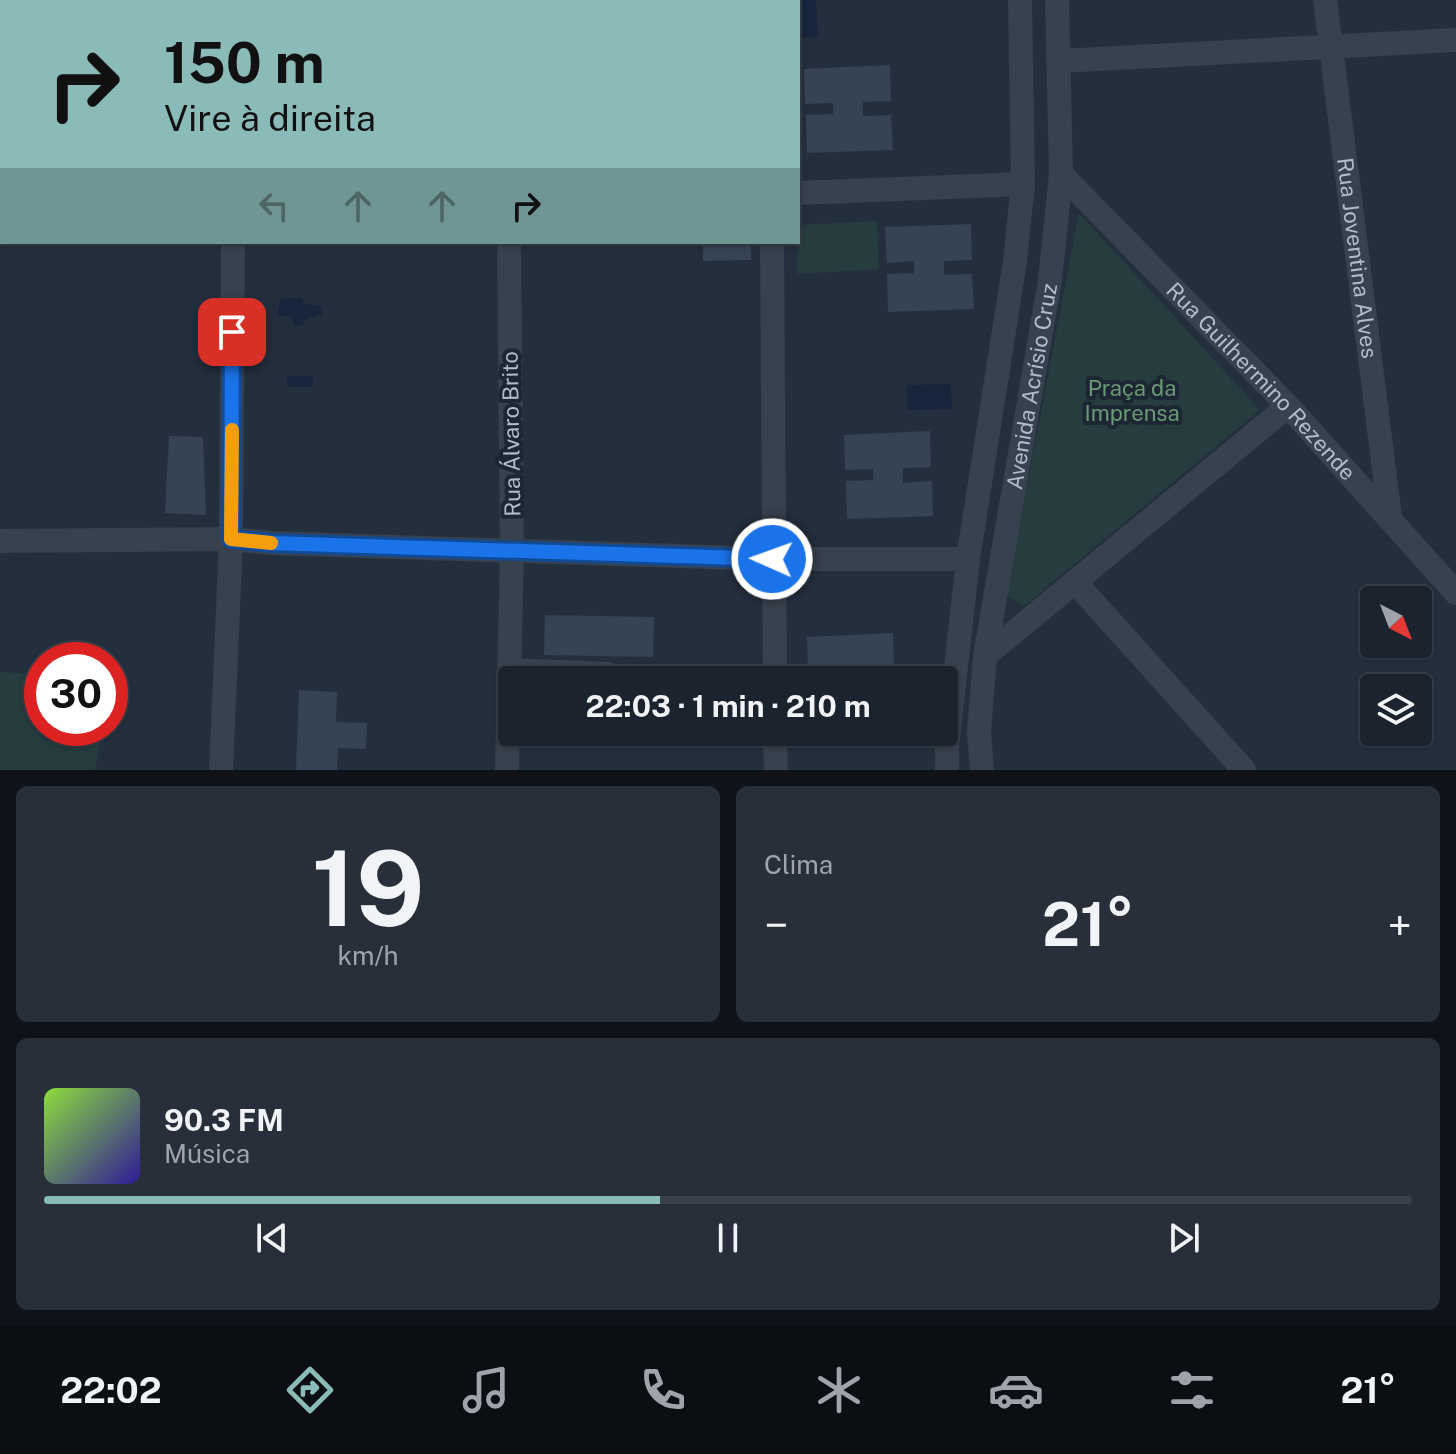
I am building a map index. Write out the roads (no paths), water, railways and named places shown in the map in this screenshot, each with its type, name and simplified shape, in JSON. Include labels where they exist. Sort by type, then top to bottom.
[{"type":"street","name":"Avenida Acrísio Cruz","points":[[947,770],[968,559],[1015,261],[1023,184],[1020,0]]},
{"type":"street","name":"Avenida Acrísio Cruz","points":[[982,770],[979,732],[985,656],[1050,280],[1061,174],[1057,0]]},
{"type":"street","name":"Rua Joventina Alves","points":[[1325,0],[1390,517]]},
{"type":"street","points":[[1060,61],[1456,40]]},
{"type":"street","name":"Rua Guilhermino Rezende","points":[[1061,174],[1288,406],[1456,593]]},
{"type":"street","points":[[800,193],[1023,184]]},
{"type":"street","points":[[221,770],[231,539],[233,244]]},
{"type":"street","name":"Rua Álvaro Brito","points":[[509,244],[512,551],[509,666]]},
{"type":"street","points":[[772,244],[775,666]]},
{"type":"street","points":[[985,656],[1288,406]]},
{"type":"street","points":[[0,541],[231,539],[271,543],[772,559],[968,559]]},
{"type":"street","points":[[1075,582],[1244,770]]},
{"type":"street","name":"Rua Álvaro Brito","points":[[507,746],[507,770]]},
{"type":"street","points":[[775,746],[776,770]]},
{"type":"water","points":[[800,0],[816,0],[818,37],[800,38]]},
{"type":"water","points":[[281,298],[302,298],[305,304],[321,306],[322,314],[294,326],[291,317],[277,315]]},
{"type":"water","points":[[287,376],[313,376],[313,387],[287,387]]},
{"type":"water","points":[[951,384],[952,409],[907,410],[907,385]]},
{"type":"park label","name":"Praça da Imprensa","points":[[1132,400]]}]
